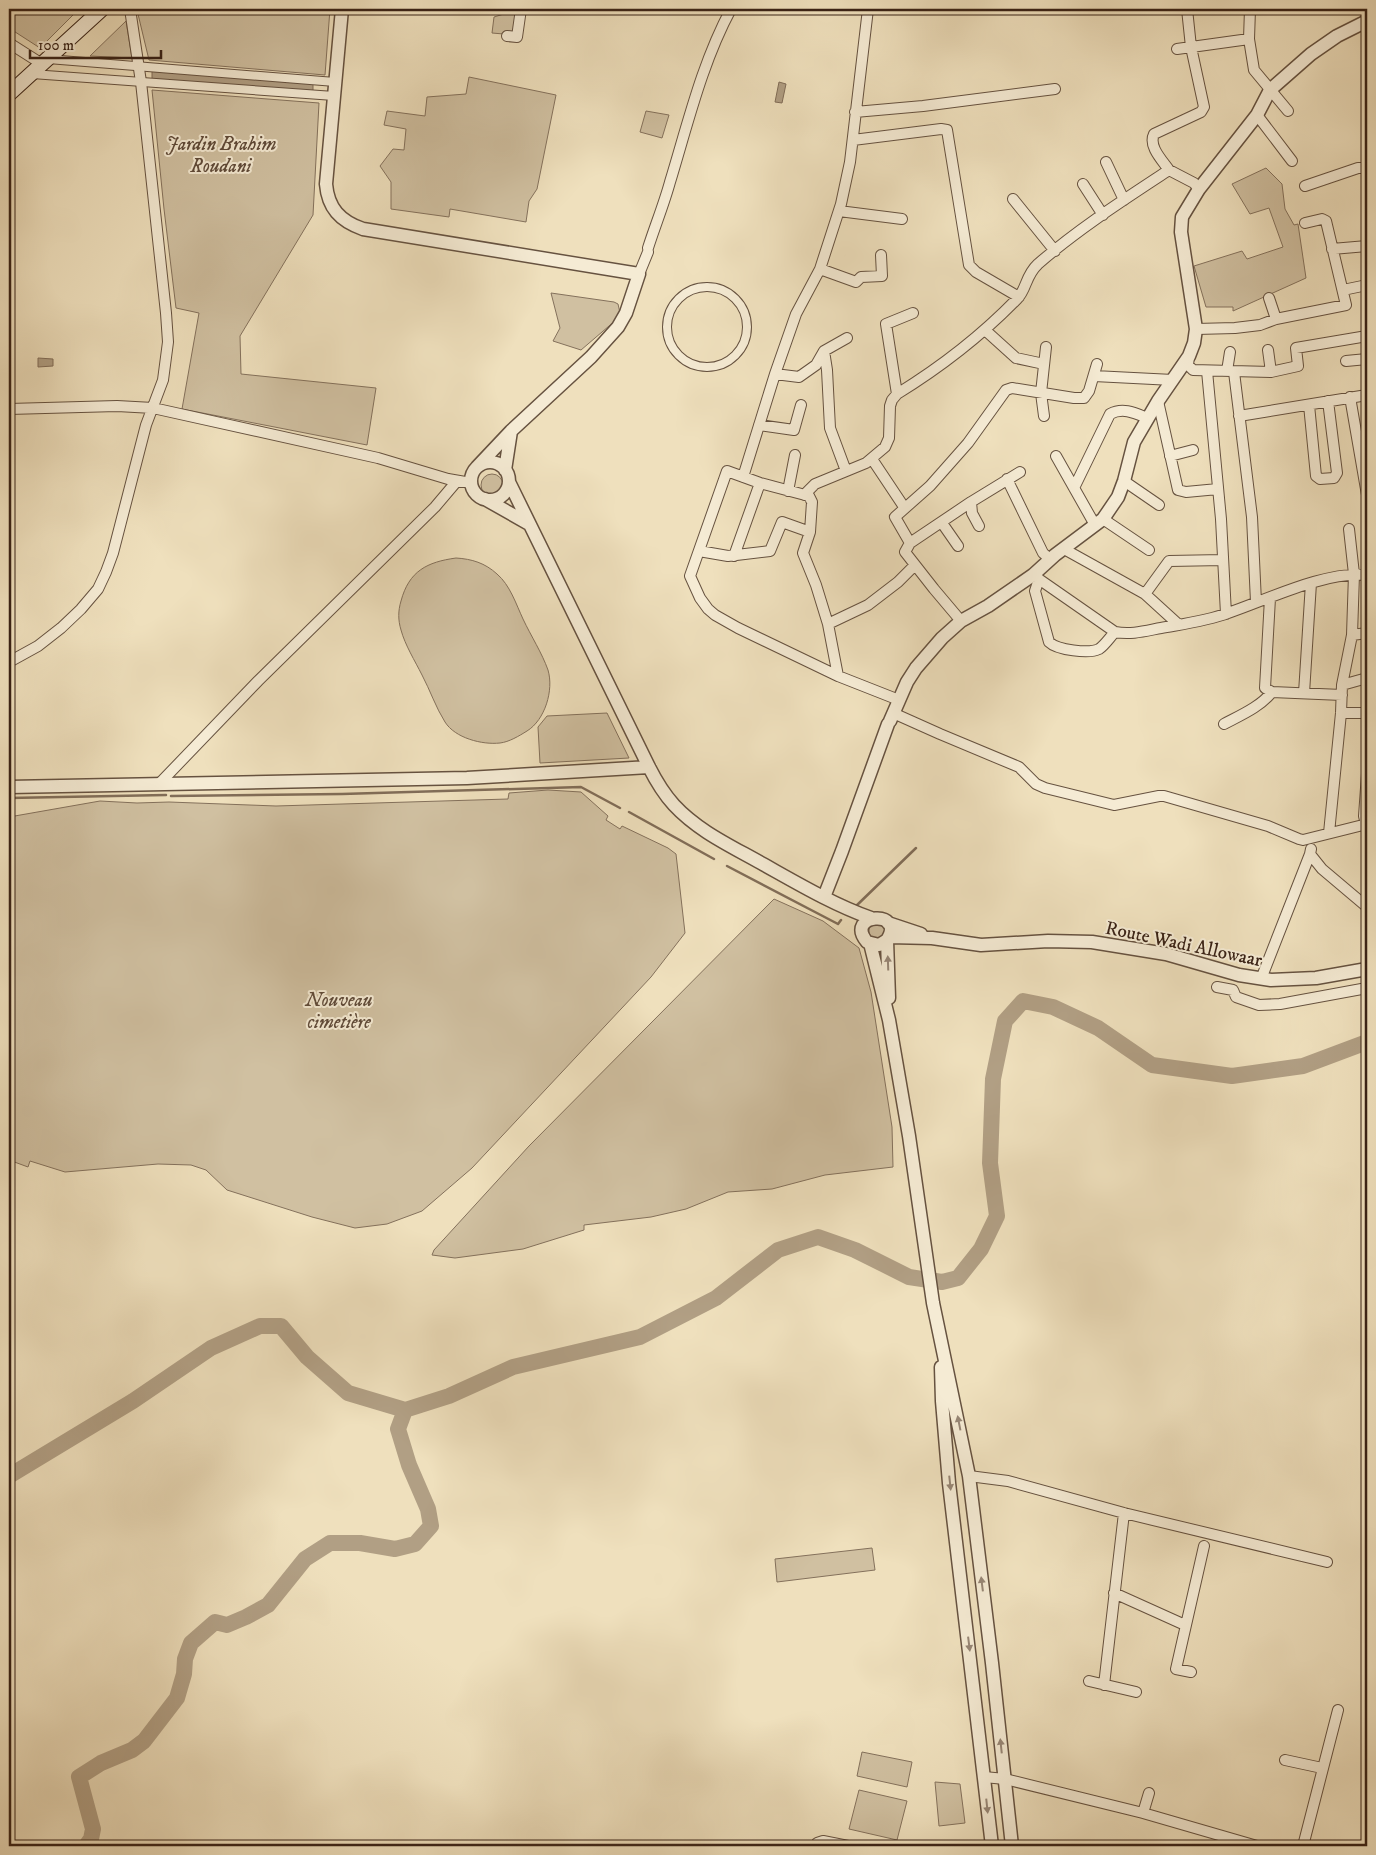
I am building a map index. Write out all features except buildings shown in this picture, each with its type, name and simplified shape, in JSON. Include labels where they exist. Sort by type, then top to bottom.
[{"type":"main road","points":[[9,94],[102,9]]},
{"type":"street","points":[[9,662],[38,646],[61,628],[81,610],[98,589],[113,553],[140,445],[162,380],[168,342],[141,82],[130,9]]},
{"type":"street","points":[[342,9],[327,192],[336,212],[350,224],[362,229],[639,274]]},
{"type":"street","points":[[507,36],[517,37],[521,9]]},
{"type":"street","points":[[529,524],[477,495],[471,483],[472,476],[477,467],[511,431],[591,357],[618,327],[626,313],[669,185],[697,91],[716,37],[731,9]]},
{"type":"street","points":[[743,477],[796,314],[820,269],[839,211],[853,140],[868,9]]},
{"type":"street","points":[[1187,9],[1191,47],[1204,104],[1203,110],[1152,136],[1153,146],[1169,170],[1194,183],[1199,189]]},
{"type":"street","points":[[1250,9],[1249,39],[1254,70],[1288,111]]},
{"type":"street","points":[[824,897],[890,719],[916,668],[942,638],[962,621],[1036,577],[1050,559],[1099,522],[1118,497],[1134,442],[1147,418],[1189,356],[1194,343],[1196,329],[1180,224],[1182,217],[1199,189],[1257,115],[1270,90],[1311,54],[1337,36],[1367,23]]},
{"type":"street","points":[[1176,49],[1249,39]]},
{"type":"street","points":[[9,42],[45,62],[335,82]]},
{"type":"street","points":[[31,74],[334,96]]},
{"type":"street","points":[[234,89],[235,74]]},
{"type":"street","points":[[855,112],[923,106],[1055,89]]},
{"type":"street","points":[[1257,115],[1292,161]]},
{"type":"street","points":[[853,140],[941,129],[946,130],[969,265],[976,272],[1019,297]]},
{"type":"street","points":[[1106,162],[1124,200]]},
{"type":"street","points":[[1305,186],[1358,168],[1367,168]]},
{"type":"street","points":[[804,495],[815,484],[872,459],[887,443],[890,406],[892,400],[898,394],[941,365],[985,330],[1019,297],[1030,272],[1055,250],[1169,170]]},
{"type":"street","points":[[1083,184],[1103,215]]},
{"type":"street","points":[[1013,199],[1055,250]]},
{"type":"street","points":[[839,211],[902,219]]},
{"type":"street","points":[[1196,329],[1260,325],[1276,319],[1345,306],[1343,290],[1325,220],[1305,223]]},
{"type":"street","points":[[1332,248],[1367,246]]},
{"type":"street","points":[[820,269],[856,282],[861,277],[882,276],[881,255]]},
{"type":"street","points":[[1343,290],[1367,285]]},
{"type":"street","points":[[706,287],[720,289],[732,296],[741,306],[746,319],[747,333],[742,346],[734,358],[722,365],[708,368],[688,363],[672,349],[667,336],[666,322],[671,308],[680,297],[692,290],[706,287]]},
{"type":"street","points":[[1269,298],[1276,319]]},
{"type":"street","points":[[898,394],[886,324],[913,313]]},
{"type":"street","points":[[985,330],[1016,358],[1044,364]]},
{"type":"street","points":[[1189,356],[1188,365],[1193,370],[1270,372],[1298,366],[1296,348],[1367,336]]},
{"type":"street","points":[[775,374],[799,377],[816,365],[824,351],[847,338]]},
{"type":"street","points":[[1044,416],[1041,393],[1046,347]]},
{"type":"street","points":[[1268,350],[1270,372]]},
{"type":"street","points":[[824,351],[830,428],[846,471]]},
{"type":"street","points":[[1230,352],[1231,371],[1239,416],[1252,517],[1256,602]]},
{"type":"street","points":[[1346,361],[1367,359]]},
{"type":"street","points":[[910,543],[895,517],[904,507],[930,486],[968,443],[1006,390],[1012,388],[1084,398],[1089,391],[1096,364]]},
{"type":"street","points":[[1207,370],[1218,489],[1226,614]]},
{"type":"street","points":[[1094,376],[1173,380]]},
{"type":"street","points":[[1239,416],[1367,395]]},
{"type":"street","points":[[1350,398],[1367,495]]},
{"type":"street","points":[[1158,401],[1178,490],[1181,492],[1218,489]]},
{"type":"street","points":[[1309,405],[1316,476],[1320,479],[1334,478],[1337,473],[1328,401]]},
{"type":"street","points":[[759,425],[794,430],[801,405]]},
{"type":"street","points":[[9,409],[118,406],[152,408],[378,458],[457,481],[471,483]]},
{"type":"street","points":[[1074,488],[1110,414],[1119,410],[1147,418]]},
{"type":"street","points":[[483,498],[490,500],[497,498],[507,489],[511,431]]},
{"type":"street","points":[[1170,456],[1192,450]]},
{"type":"street","points":[[788,491],[795,455]]},
{"type":"street","points":[[1056,456],[1074,488],[1099,522],[1149,550]]},
{"type":"street","points":[[872,459],[904,507]]},
{"type":"street","points":[[477,467],[484,463],[492,462],[499,465],[507,476],[648,767],[674,805],[690,820],[726,843],[841,907],[871,918],[880,917],[888,923],[891,930],[888,939],[889,1020]]},
{"type":"street","points":[[838,676],[828,624],[816,585],[803,553],[810,532],[812,502],[810,496],[760,483],[727,471],[690,579],[708,609],[738,628],[838,676],[899,700]]},
{"type":"street","points":[[962,621],[906,552],[910,543],[1020,472]]},
{"type":"street","points":[[1007,479],[1043,553],[1050,559]]},
{"type":"street","points":[[158,784],[258,681],[435,507],[457,481]]},
{"type":"street","points":[[1124,481],[1159,505]]},
{"type":"street","points":[[734,556],[760,483]]},
{"type":"street","points":[[971,502],[972,513],[980,526]]},
{"type":"street","points":[[699,551],[719,556],[734,556],[771,550],[782,522],[810,532]]},
{"type":"street","points":[[942,522],[958,546]]},
{"type":"street","points":[[1328,833],[1342,690],[1352,635],[1354,574],[1349,529]]},
{"type":"street","points":[[1064,549],[1145,594],[1179,625]]},
{"type":"street","points":[[1145,594],[1169,561],[1223,560]]},
{"type":"street","points":[[828,624],[868,605],[898,582],[915,565]]},
{"type":"street","points":[[1036,577],[1115,632],[1126,634],[1179,625],[1226,614],[1311,583],[1354,574],[1367,575]]},
{"type":"street","points":[[1036,577],[1035,591],[1049,642],[1052,645],[1062,649],[1092,651],[1102,647],[1115,632]]},
{"type":"street","points":[[1304,693],[1311,583]]},
{"type":"street","points":[[1270,598],[1265,688],[1272,692],[1304,693],[1342,690],[1367,678]]},
{"type":"street","points":[[1352,635],[1367,633]]},
{"type":"street","points":[[1224,724],[1254,708],[1267,699],[1272,692]]},
{"type":"street","points":[[1341,713],[1367,713]]},
{"type":"street","points":[[890,719],[1018,767],[1036,784],[1045,788],[1114,805],[1159,796],[1171,798],[1268,826],[1298,840],[1312,839],[1328,833],[1367,824],[1364,816],[1367,776]]},
{"type":"street","points":[[9,787],[467,778],[648,767]]},
{"type":"street","points":[[1261,979],[1310,854],[1312,839]]},
{"type":"street","points":[[1310,854],[1322,869],[1367,907]]},
{"type":"street","points":[[841,907],[862,930],[865,939],[870,944],[889,1020],[933,1303],[941,1347],[955,1400],[969,1476],[1012,1846]]},
{"type":"street","points":[[862,930],[864,924],[871,918]]},
{"type":"street","name":"Route Wadi Allowaar","points":[[888,923],[932,938],[981,946],[1048,941],[1092,942],[1166,954],[1239,975],[1271,980],[1316,978],[1367,969]]},
{"type":"street","name":"Route Wadi Allowaar","points":[[888,939],[932,938]]},
{"type":"street","points":[[870,944],[879,945],[888,939]]},
{"type":"street","points":[[1217,987],[1233,990],[1236,997],[1259,1005],[1280,1004],[1367,988]]},
{"type":"street","points":[[941,1347],[942,1401],[948,1473],[992,1846]]},
{"type":"street","points":[[969,1476],[1008,1481],[1124,1513],[1327,1562]]},
{"type":"street","points":[[1104,1685],[1124,1513]]},
{"type":"street","points":[[1191,1672],[1176,1669],[1204,1546]]},
{"type":"street","points":[[1114,1593],[1185,1625]]},
{"type":"street","points":[[1089,1681],[1136,1692]]},
{"type":"street","points":[[1303,1846],[1338,1710]]},
{"type":"street","points":[[1285,1760],[1322,1768]]},
{"type":"street","points":[[984,1777],[1005,1779],[1143,1813],[1257,1846]]},
{"type":"street","points":[[1143,1813],[1149,1793]]},
{"type":"street","points":[[816,1846],[817,1843],[824,1841],[848,1846]]},
{"type":"green space","points":[[9,9],[71,9],[75,13],[40,48],[9,28]]},
{"type":"green space","points":[[138,9],[330,9],[325,75],[149,60]]},
{"type":"green space","points":[[517,10],[515,35],[492,33],[494,17]]},
{"type":"green space","points":[[126,21],[132,58],[90,56]]},
{"type":"green space","points":[[469,77],[556,95],[537,189],[529,201],[526,222],[450,209],[449,217],[391,209],[391,182],[380,166],[393,149],[404,150],[406,129],[384,125],[387,111],[425,116],[427,97],[466,94]]},
{"type":"green space","name":"Jardin Brahim Roudani","points":[[152,90],[319,103],[313,215],[240,336],[241,374],[376,388],[367,445],[182,409],[199,313],[176,308]]},
{"type":"green space","points":[[646,111],[669,115],[662,138],[640,132]]},
{"type":"green space","points":[[1266,168],[1282,184],[1285,209],[1294,225],[1298,224],[1306,278],[1233,311],[1233,307],[1206,307],[1194,266],[1242,251],[1247,259],[1283,247],[1269,208],[1250,214],[1232,184]]},
{"type":"green space","points":[[551,293],[614,302],[618,304],[620,313],[616,320],[581,350],[553,341],[560,328]]},
{"type":"green space","points":[[492,474],[500,477],[503,485],[500,493],[492,496],[484,493],[481,485],[484,477]]},
{"type":"green space","points":[[456,558],[483,564],[502,578],[548,670],[550,678],[549,695],[539,720],[527,731],[503,742],[485,743],[477,741],[462,736],[449,728],[408,647],[400,626],[399,608],[404,591],[414,575],[428,565]]},
{"type":"green space","points":[[607,713],[629,758],[540,763],[538,727],[547,716]]},
{"type":"green space","name":"Nouveau cimetière","points":[[548,790],[581,792],[608,816],[606,820],[620,829],[622,826],[668,848],[676,854],[685,933],[651,977],[472,1168],[422,1211],[387,1224],[355,1228],[312,1217],[227,1190],[206,1170],[191,1165],[158,1164],[65,1172],[30,1161],[28,1167],[9,1160],[9,817],[100,801],[276,806],[508,799],[509,793]]},
{"type":"green space","points":[[774,899],[823,921],[859,948],[871,992],[892,1127],[893,1167],[825,1175],[772,1189],[728,1192],[686,1209],[651,1217],[584,1225],[584,1230],[523,1249],[455,1258],[432,1255],[434,1250],[529,1146]]},
{"type":"green space","points":[[877,923],[885,931],[877,939],[869,931]]},
{"type":"green space","points":[[872,1548],[875,1570],[777,1582],[775,1559]]},
{"type":"green space","points":[[862,1752],[912,1762],[907,1787],[857,1776]]},
{"type":"green space","points":[[935,1782],[960,1784],[965,1823],[939,1826]]},
{"type":"green space","points":[[859,1790],[907,1801],[897,1840],[849,1829]]},
{"type":"shaded area","points":[[152,71],[313,84],[313,91],[152,79]]},
{"type":"shaded area","points":[[779,82],[786,84],[782,103],[775,102]]},
{"type":"shaded area","points":[[38,358],[53,359],[53,366],[38,367]]},
{"type":"waterway","points":[[171,796],[342,794],[581,787],[620,808]]},
{"type":"waterway","points":[[9,798],[166,795]]},
{"type":"waterway","points":[[629,812],[714,859]]},
{"type":"waterway","points":[[855,907],[916,848]]},
{"type":"waterway","points":[[727,866],[838,924],[841,920]]},
{"type":"waterway","points":[[9,1476],[133,1401],[211,1348],[260,1326],[281,1326],[307,1357],[348,1393],[405,1410],[449,1396],[513,1367],[640,1337],[716,1298],[778,1250],[818,1237],[855,1250],[909,1277],[942,1282],[958,1278],[981,1249],[997,1216],[990,1163],[993,1079],[1005,1021],[1023,1001],[1053,1007],[1098,1028],[1152,1065],[1232,1076],[1303,1066],[1367,1042]]},
{"type":"waterway","points":[[86,1846],[91,1839],[93,1829],[79,1777],[101,1763],[132,1750],[144,1741],[177,1698],[184,1674],[185,1659],[191,1643],[215,1622],[227,1625],[268,1605],[305,1559],[330,1543],[360,1543],[395,1549],[415,1544],[431,1526],[428,1509],[409,1465],[398,1429],[405,1410]]}]
